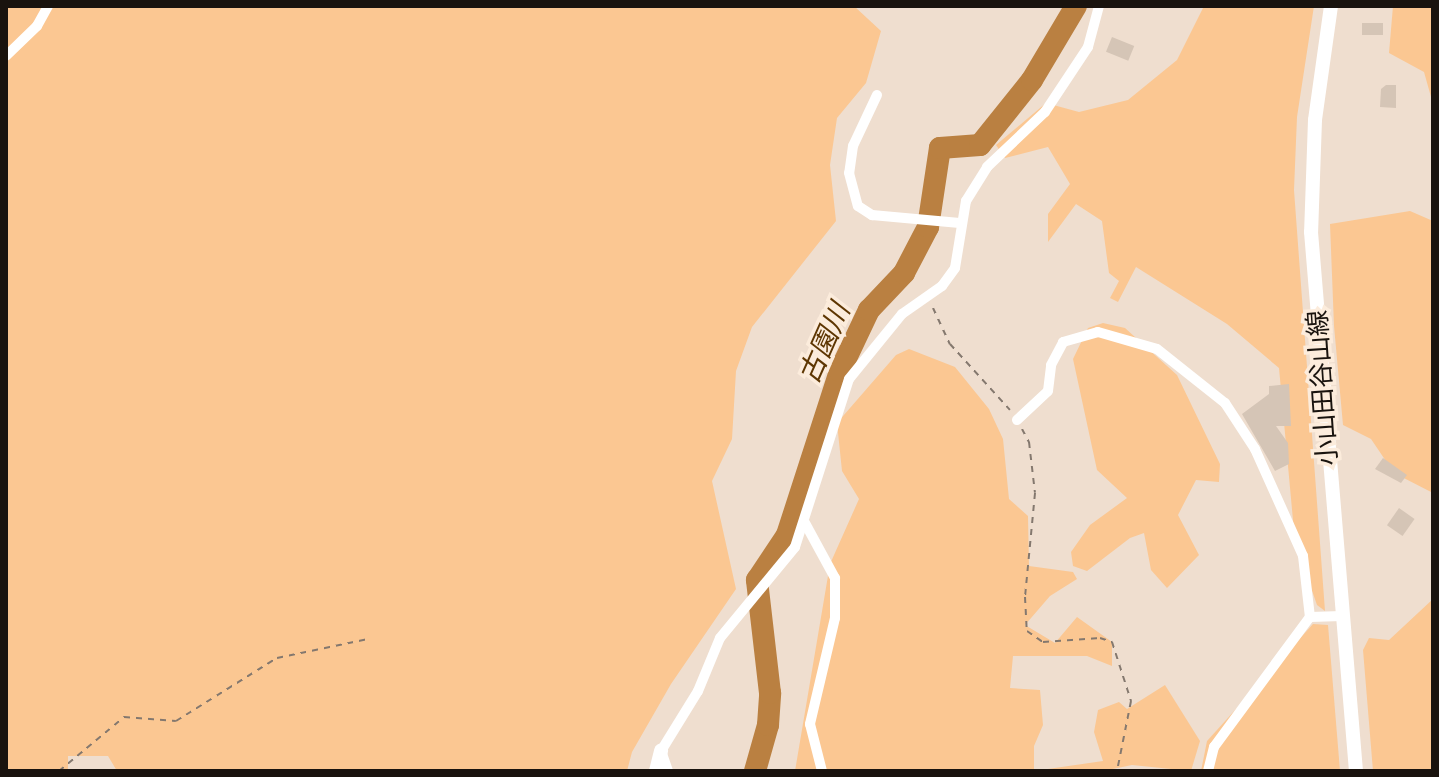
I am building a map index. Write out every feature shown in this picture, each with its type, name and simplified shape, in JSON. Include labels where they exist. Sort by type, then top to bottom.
[{"type":"main road","name":"小山田谷山線","points":[[1331,6],[1315,120],[1311,232],[1356,771]]},
{"type":"main road","points":[[656,771],[661,751]]},
{"type":"street","points":[[6,56],[37,26],[48,6]]},
{"type":"street","points":[[668,771],[661,751],[740,610],[776,572],[805,523],[849,379],[902,314],[942,286],[959,258],[960,223],[966,201],[987,167],[1045,112],[1088,47],[1099,6]]},
{"type":"street","points":[[877,95],[853,146],[849,173],[858,206],[872,215],[960,223]]},
{"type":"street","points":[[1017,420],[1048,391],[1051,365],[1063,342],[1098,332],[1157,349],[1225,403],[1255,449],[1303,556],[1310,617],[1214,747],[1208,771]]},
{"type":"street","points":[[805,523],[835,578],[835,618],[810,724],[822,771]]},
{"type":"street","points":[[1310,617],[1342,616]]},
{"type":"path","points":[[928,296],[950,344],[1017,420],[1029,442],[1035,493],[1025,597],[1027,631],[1043,642],[1100,638],[1112,642],[1131,701],[1117,771]]},
{"type":"path","points":[[59,771],[124,717],[176,721],[277,658],[368,639]]},
{"type":"shaded area","points":[[854,6],[881,31],[866,83],[837,118],[830,165],[836,221],[752,327],[736,371],[732,439],[712,481],[736,589],[671,684],[632,752],[627,771],[117,771],[108,756],[68,756],[68,771],[6,771],[6,8]]},
{"type":"shaded area","points":[[1204,6],[1314,6],[1297,117],[1294,190],[1325,611],[1317,605],[1295,542],[1279,368],[1227,324],[1136,267],[1118,302],[1110,298],[1119,281],[1109,273],[1102,221],[1076,204],[1048,242],[1048,214],[1070,184],[1048,147],[1005,158],[996,145],[1046,103],[1079,112],[1128,100],[1177,60]]},
{"type":"shaded area","points":[[1393,6],[1433,6],[1433,104],[1424,72],[1389,53]]},
{"type":"shaded area","points":[[1410,211],[1433,221],[1433,493],[1394,473],[1371,439],[1343,425],[1334,326],[1330,224]]},
{"type":"shaded area","points":[[1103,323],[1125,328],[1177,375],[1220,464],[1219,482],[1196,480],[1178,515],[1199,555],[1167,588],[1151,570],[1144,533],[1130,538],[1087,571],[1073,566],[1071,552],[1090,525],[1127,498],[1097,470],[1073,359],[1088,328]]},
{"type":"shaded area","points":[[909,349],[955,367],[989,409],[1003,439],[1009,499],[1028,516],[1029,566],[1073,572],[1077,579],[1050,596],[1025,625],[1055,643],[1077,617],[1112,642],[1112,666],[1087,656],[1013,656],[1010,688],[1040,690],[1043,725],[1034,746],[1034,771],[795,771],[830,564],[859,499],[842,471],[837,423],[896,355]]},
{"type":"shaded area","points":[[1433,599],[1433,771],[1373,771],[1363,650],[1369,638],[1389,640]]},
{"type":"shaded area","points":[[1313,624],[1328,625],[1340,771],[1201,771],[1207,741]]},
{"type":"shaded area","points":[[1165,685],[1200,741],[1191,771],[1132,765],[1103,771],[1034,771],[1103,761],[1094,732],[1098,710],[1119,702],[1127,709]]},
{"type":"building","points":[[1362,23],[1383,23],[1383,35],[1362,35]]},
{"type":"building","points":[[1112,37],[1134,46],[1128,61],[1106,52]]},
{"type":"building","points":[[1386,85],[1396,85],[1396,108],[1380,107],[1381,89]]},
{"type":"building","points":[[1289,384],[1291,426],[1276,426],[1288,443],[1289,464],[1275,471],[1242,414],[1269,394],[1269,386]]},
{"type":"building","points":[[1383,458],[1407,475],[1401,483],[1375,469]]},
{"type":"building","points":[[1399,508],[1415,519],[1403,536],[1387,525]]},
{"type":"waterway","name":"古園川","points":[[755,771],[768,725],[770,693],[757,580],[787,535],[840,371],[869,310],[904,273],[928,227],[940,148],[980,145],[1032,80],[1076,6]]}]
